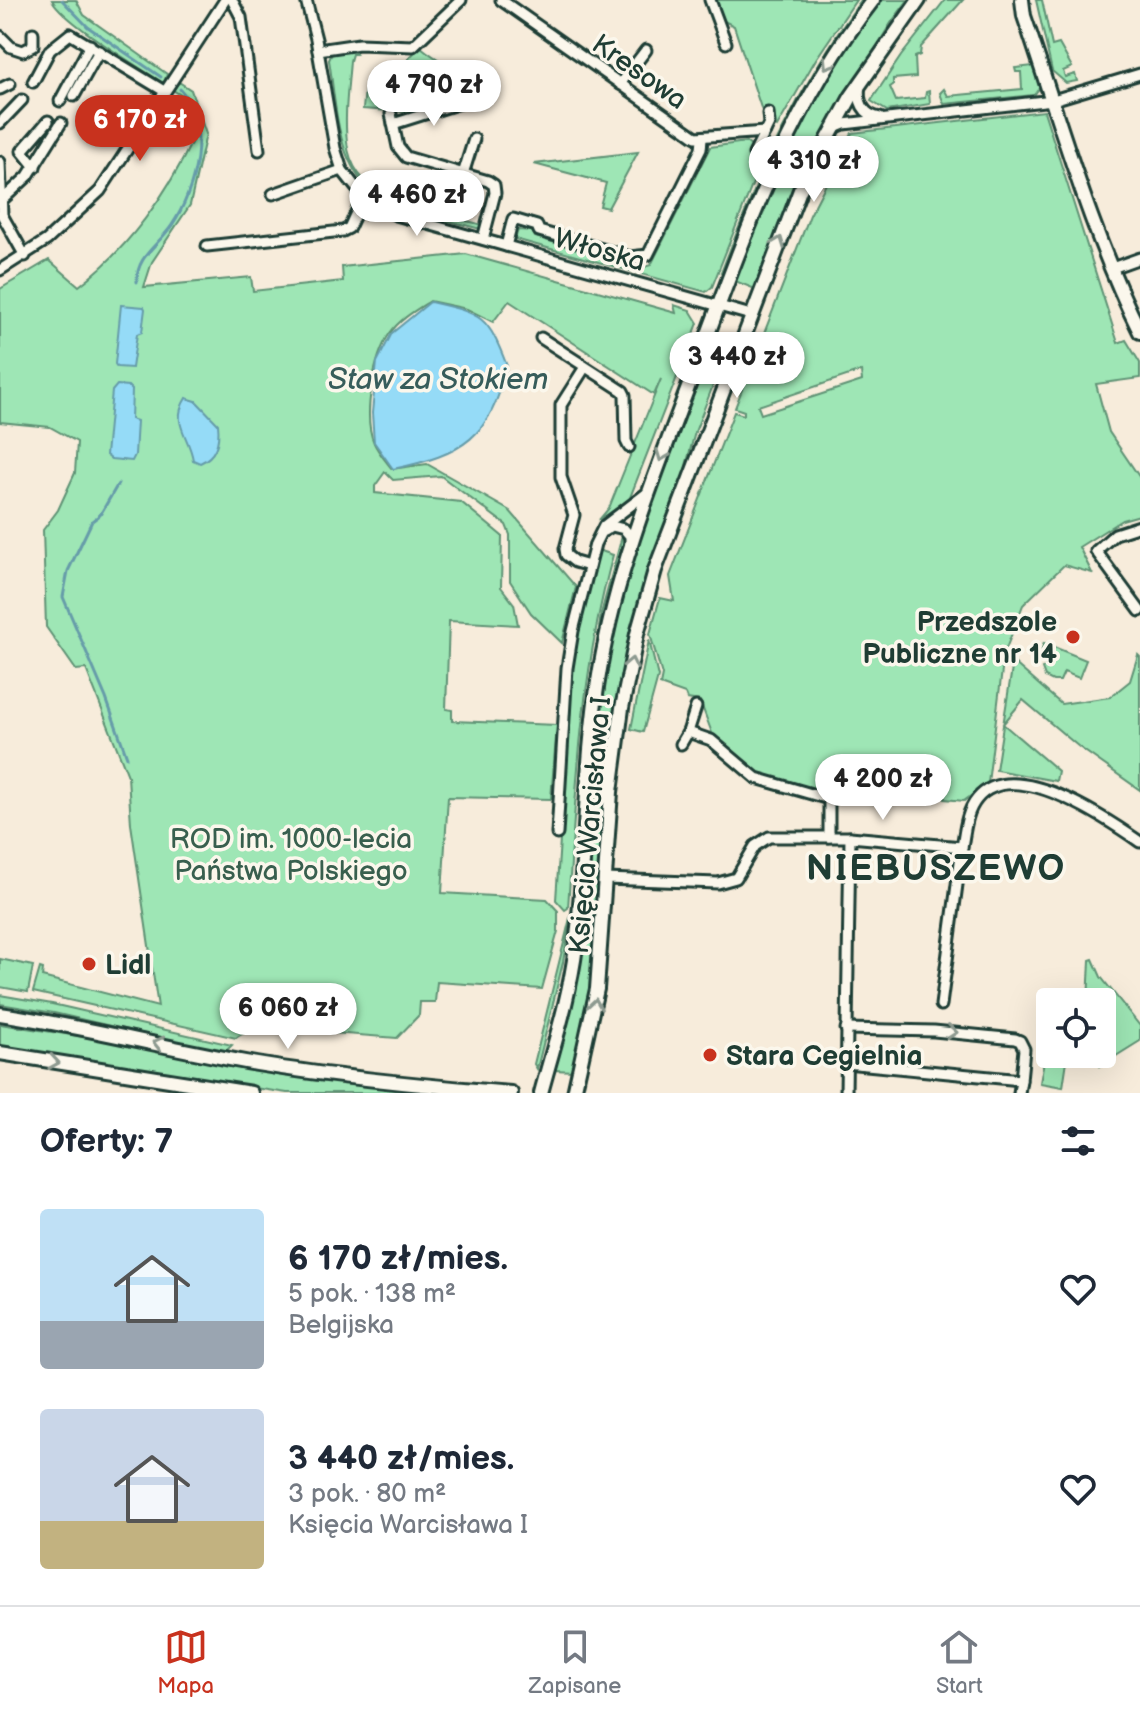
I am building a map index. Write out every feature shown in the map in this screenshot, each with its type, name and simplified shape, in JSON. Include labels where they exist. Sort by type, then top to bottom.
[{"type":"street","points":[[0,270],[25,256],[63,227],[100,191],[225,0]]},
{"type":"street","points":[[232,0],[241,17],[259,150]]},
{"type":"street","name":"Włoska","points":[[306,0],[342,170],[365,199],[396,215],[751,315]]},
{"type":"street","points":[[318,50],[359,44],[413,46],[461,0]]},
{"type":"street","name":"Kresowa","points":[[501,0],[695,136],[702,139],[765,132]]},
{"type":"street","points":[[710,0],[726,43]]},
{"type":"street","name":"Księcia Warcisława I","points":[[541,1093],[573,963],[596,693],[609,622],[630,544],[757,206],[790,132],[831,59],[873,0]]},
{"type":"street","name":"Księcia Warcisława I","points":[[574,1093],[597,989],[616,748],[626,684],[644,608],[669,529],[788,217],[832,130],[860,83],[919,0]]},
{"type":"street","points":[[1016,0],[1112,268],[1140,332]]},
{"type":"street","points":[[1022,0],[1024,16]]},
{"type":"street","points":[[0,36],[11,47],[23,51],[33,46],[33,33]]},
{"type":"street","points":[[33,82],[50,50],[70,34],[164,91]]},
{"type":"street","points":[[74,96],[94,48]]},
{"type":"street","points":[[60,101],[94,48]]},
{"type":"street","points":[[620,84],[646,50]]},
{"type":"street","points":[[832,130],[844,124],[1053,100],[1140,74]]},
{"type":"street","points":[[860,83],[859,96],[863,109],[872,117],[888,119]]},
{"type":"street","points":[[0,123],[22,100]]},
{"type":"street","points":[[466,101],[392,119],[398,147],[406,157],[488,181],[495,188],[483,239]]},
{"type":"street","points":[[754,154],[769,124],[768,113]]},
{"type":"street","points":[[35,167],[22,151],[48,121]]},
{"type":"street","points":[[0,201],[20,185],[35,167],[61,123]]},
{"type":"street","points":[[463,174],[474,139]]},
{"type":"street","points":[[506,246],[513,219],[537,226],[539,231],[630,257],[648,255],[701,149],[702,139]]},
{"type":"street","points":[[0,162],[3,219],[25,256]]},
{"type":"street","points":[[273,194],[342,170]]},
{"type":"street","points":[[207,246],[343,231],[349,228],[365,199]]},
{"type":"street","points":[[1112,268],[1140,258]]},
{"type":"street","points":[[541,338],[625,395],[626,441],[629,447]]},
{"type":"street","points":[[585,367],[561,405],[561,477],[574,515],[565,552],[571,560],[589,566]]},
{"type":"street","points":[[557,834],[567,668],[589,566],[604,526],[648,493]]},
{"type":"street","points":[[595,544],[603,532],[612,526],[628,532],[630,544]]},
{"type":"street","points":[[1140,526],[1123,530],[1096,551],[1140,611]]},
{"type":"street","points":[[681,744],[696,707]]},
{"type":"street","points":[[688,732],[711,740],[756,778],[829,799],[829,837]]},
{"type":"street","points":[[941,1005],[962,847],[969,815],[977,798],[992,788],[1008,785],[1050,792],[1070,798],[1140,842]]},
{"type":"street","points":[[605,879],[726,882],[736,878],[755,846],[769,837],[850,837],[962,847]]},
{"type":"street","points":[[846,1093],[850,837]]},
{"type":"street","points":[[0,1014],[293,1070],[511,1093]]},
{"type":"street","points":[[846,1029],[934,1031],[1015,1039],[1024,1049],[1019,1093]]},
{"type":"street","points":[[0,1053],[251,1093]]},
{"type":"street","points":[[846,1063],[1021,1080]]},
{"type":"green space","points":[[52,0],[76,0],[84,15],[167,74],[164,82],[86,32]]},
{"type":"green space","points":[[713,0],[856,0],[816,59],[777,127],[765,120],[734,26],[720,19]]},
{"type":"green space","points":[[861,0],[865,0],[821,67],[785,134],[724,277],[721,273],[781,132],[817,66]]},
{"type":"green space","points":[[880,0],[908,0],[817,144],[788,205],[755,289],[735,281],[797,135],[835,67]]},
{"type":"green space","points":[[945,0],[963,0],[921,47],[920,55],[915,57],[916,77],[893,79],[890,87],[896,101],[925,98],[929,91],[930,104],[887,111],[871,101]]},
{"type":"green space","points":[[1036,0],[1042,0],[1052,46],[1059,44],[1072,67],[1063,71],[1065,77],[1075,74],[1077,81],[1066,83],[1052,71]]},
{"type":"green space","points":[[421,47],[474,82],[469,90],[405,112],[363,109],[365,89],[391,92],[392,74]]},
{"type":"green space","points":[[353,50],[356,54],[352,54],[350,61],[347,142],[353,163],[364,180],[380,193],[399,202],[483,225],[481,229],[398,206],[370,190],[358,175],[342,140],[329,60],[332,53]]},
{"type":"green space","points":[[1033,66],[1040,87],[1034,95],[944,104],[940,93],[944,89],[948,96],[1022,89],[1021,72],[1016,72],[1015,68]]},
{"type":"green space","name":"ROD im. 1000-lecia Państwa Polskiego","points":[[179,82],[191,90],[206,134],[190,205],[152,262],[144,287],[251,277],[253,291],[343,281],[342,267],[466,254],[676,313],[674,305],[690,310],[698,323],[629,500],[599,520],[609,508],[661,379],[654,395],[509,301],[493,322],[467,309],[430,301],[398,323],[384,343],[372,386],[369,418],[374,443],[392,469],[427,464],[510,511],[576,587],[562,643],[531,613],[510,581],[510,535],[506,525],[441,476],[393,480],[385,472],[375,486],[375,493],[461,502],[502,536],[501,587],[514,604],[518,625],[449,621],[446,709],[452,710],[452,721],[557,725],[551,799],[448,797],[442,893],[547,899],[558,911],[558,931],[542,989],[437,982],[435,1002],[420,1002],[419,1015],[397,1038],[280,1029],[247,1032],[236,1038],[33,992],[40,968],[43,969],[42,977],[158,1007],[131,824],[128,776],[86,669],[76,670],[46,627],[43,530],[58,510],[75,473],[77,442],[50,427],[0,422],[0,289],[49,260],[79,286],[130,237],[172,179],[194,137],[182,96],[173,90]]},
{"type":"green space","points":[[1044,111],[1118,343],[1126,340],[1140,363],[1140,378],[1096,384],[1109,432],[1140,478],[1140,515],[1122,520],[1079,547],[1092,573],[1064,565],[1023,605],[1004,654],[988,783],[964,801],[945,799],[944,788],[878,780],[875,797],[840,796],[755,772],[712,733],[700,701],[687,699],[685,694],[660,685],[662,675],[650,634],[660,598],[674,601],[670,576],[734,412],[744,415],[744,411],[735,408],[810,215],[852,133]],"holes":[[[861,371],[862,381],[761,414],[758,406]]]},
{"type":"green space","points":[[746,142],[752,147],[754,156],[762,160],[712,287],[706,292],[515,239],[518,230],[532,231],[535,237],[641,268],[651,265],[710,147]]},
{"type":"green space","points":[[638,152],[608,208],[600,206],[606,183],[534,164]]},
{"type":"green space","points":[[713,338],[729,344],[695,432],[683,477],[652,560],[622,675],[607,766],[590,997],[574,1071],[554,1070],[584,927],[599,715],[613,640],[650,509]]},
{"type":"green space","points":[[622,536],[624,543],[601,635],[587,715],[572,908],[587,714],[601,614]]},
{"type":"green space","points":[[598,550],[613,555],[602,598],[587,686],[577,774],[568,908],[565,910],[556,900],[571,673]]},
{"type":"green space","points":[[649,640],[658,677],[643,732],[631,729]]},
{"type":"green space","points":[[1044,643],[1086,660],[1079,678],[1064,672],[1060,681],[1045,677],[1042,669],[1047,665],[1037,661]]},
{"type":"green space","points":[[1138,655],[1140,657],[1140,790],[1079,747],[1023,700],[1003,724],[1013,662],[1061,704],[1110,697],[1130,681]]},
{"type":"green space","points":[[1003,724],[1058,771],[1056,781],[996,770]]},
{"type":"green space","points":[[571,912],[563,962],[537,1069],[534,1064]]},
{"type":"green space","points":[[0,959],[33,966],[28,992],[0,987]]},
{"type":"green space","points":[[1093,959],[1110,988],[1089,988],[1090,960]]},
{"type":"green space","points":[[0,995],[232,1045],[227,1050],[219,1051],[54,1013],[0,1004]]},
{"type":"green space","points":[[1116,996],[1140,1026],[1140,1041],[1116,1056]]},
{"type":"green space","points":[[0,1024],[451,1093],[287,1093],[0,1048]]},
{"type":"green space","points":[[1043,1068],[1066,1068],[1063,1087],[1040,1083]]},
{"type":"water","name":"Staw za Stokiem","points":[[430,302],[461,310],[480,319],[494,336],[507,366],[492,410],[470,439],[438,457],[393,469],[374,442],[372,413],[377,362],[392,333]]},
{"type":"water","points":[[121,305],[145,309],[142,332],[137,334],[132,368],[117,367],[115,364]]},
{"type":"water","points":[[117,385],[128,386],[132,390],[131,419],[137,421],[132,461],[111,459],[106,455],[112,391]]},
{"type":"water","points":[[186,398],[196,401],[218,424],[216,447],[200,463],[193,460],[180,422]]},
{"type":"waterway","points":[[62,0],[88,27],[161,77]]},
{"type":"waterway","points":[[137,282],[140,265],[181,211],[194,176],[198,139],[196,121],[180,89]]},
{"type":"waterway","points":[[118,484],[100,515],[92,521],[68,571],[63,597],[106,698],[127,757]]},
{"type":"place","name":"Przedszole Publiczne nr 14","points":[[1073,637]]},
{"type":"place","name":"Lidl","points":[[89,964]]},
{"type":"place","name":"Stara Cegielnia","points":[[710,1055]]},
{"type":"district","name":"NIEBUSZEWO","points":[[936,867]]}]
